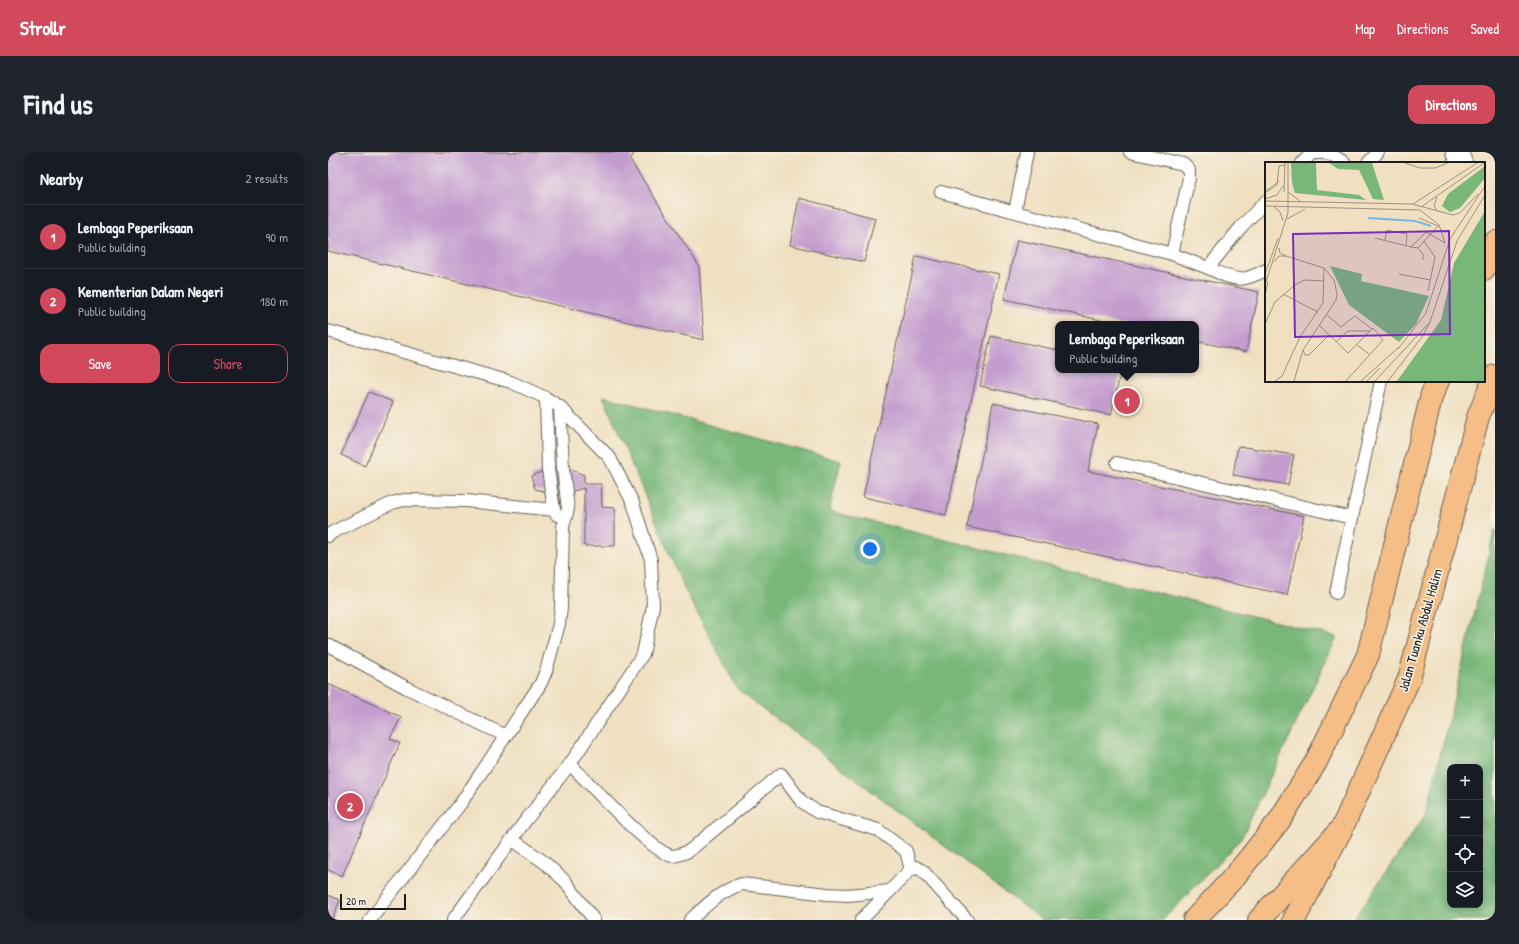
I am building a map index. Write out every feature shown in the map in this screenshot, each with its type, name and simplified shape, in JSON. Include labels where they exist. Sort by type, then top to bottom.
[{"type":"main road","points":[[1485,266],[1495,242]]},
{"type":"main road","name":"Jalan Tuanku Abdul Halim","points":[[1259,920],[1342,828],[1409,679],[1478,417],[1495,376]]},
{"type":"main road","points":[[1194,920],[1235,876],[1279,821],[1316,762],[1368,655],[1435,385]]},
{"type":"main road","points":[[1294,920],[1342,828]]},
{"type":"street","points":[[1457,152],[1461,162]]},
{"type":"lane","points":[[1015,212],[1027,152]]},
{"type":"lane","points":[[1130,152],[1183,164],[1189,170],[1189,178],[1172,254]]},
{"type":"lane","points":[[1369,162],[1378,152]]},
{"type":"lane","points":[[1303,162],[1312,153],[1329,153],[1342,162]]},
{"type":"lane","points":[[941,192],[1172,254],[1234,280],[1250,278],[1265,270]]},
{"type":"lane","points":[[1208,268],[1241,227],[1265,202]]},
{"type":"lane","points":[[328,332],[511,382],[546,398],[560,407],[610,458],[633,503],[651,560],[653,606],[643,654],[570,764],[526,820],[513,840],[453,920]]},
{"type":"lane","points":[[1336,593],[1381,382]]},
{"type":"lane","points":[[546,398],[548,469],[554,510],[563,527]]},
{"type":"lane","points":[[370,920],[461,803],[506,736],[546,671],[559,624],[561,608],[563,527],[568,509],[563,468],[560,407]]},
{"type":"lane","points":[[1117,464],[1352,518]]},
{"type":"lane","points":[[328,536],[392,503],[404,500],[466,501],[554,510]]},
{"type":"lane","points":[[328,645],[407,688],[506,736]]},
{"type":"lane","points":[[570,764],[647,841],[663,852],[672,856],[689,851],[781,774],[801,800],[817,812],[878,830],[906,851],[911,870]]},
{"type":"lane","points":[[513,840],[544,862],[565,881],[589,918]]},
{"type":"lane","points":[[861,920],[908,872],[916,868],[923,871],[967,920]]},
{"type":"lane","points":[[690,920],[722,892],[742,884],[848,895],[890,891]]},
{"type":"green space","points":[[603,396],[841,461],[829,511],[1337,637],[1241,839],[1163,920],[1042,920],[738,690],[683,586]]},
{"type":"green space","points":[[1495,529],[1495,920],[1353,920],[1426,814]]},
{"type":"building","points":[[328,152],[635,152],[630,160],[699,266],[704,340],[328,251]]},
{"type":"building","points":[[799,198],[875,218],[864,262],[790,245]]},
{"type":"building","points":[[1017,240],[1259,292],[1246,352],[1199,342],[1199,321],[1105,321],[1004,299]]},
{"type":"building","points":[[916,256],[999,274],[946,515],[863,497]]},
{"type":"building","points":[[991,336],[1055,349],[1055,373],[1120,373],[1111,415],[980,386]]},
{"type":"building","points":[[369,392],[393,402],[365,466],[341,455]]},
{"type":"building","points":[[993,403],[1098,424],[1088,471],[1304,516],[1287,595],[967,527]]},
{"type":"building","points":[[1238,446],[1294,455],[1288,485],[1233,475]]},
{"type":"building","points":[[570,469],[584,475],[584,484],[601,484],[602,507],[615,508],[615,546],[584,546],[584,488],[560,495],[535,489],[531,476],[543,471]]},
{"type":"building","points":[[328,684],[401,717],[390,739],[400,743],[342,876],[328,870]]},
{"type":"building","points":[[328,895],[340,900],[332,920],[328,920]]},
{"type":"place","name":"Lembaga Peperiksaan","points":[[1127,401]]},
{"type":"place","name":"Kementerian Dalam Negeri","points":[[350,806]]}]
